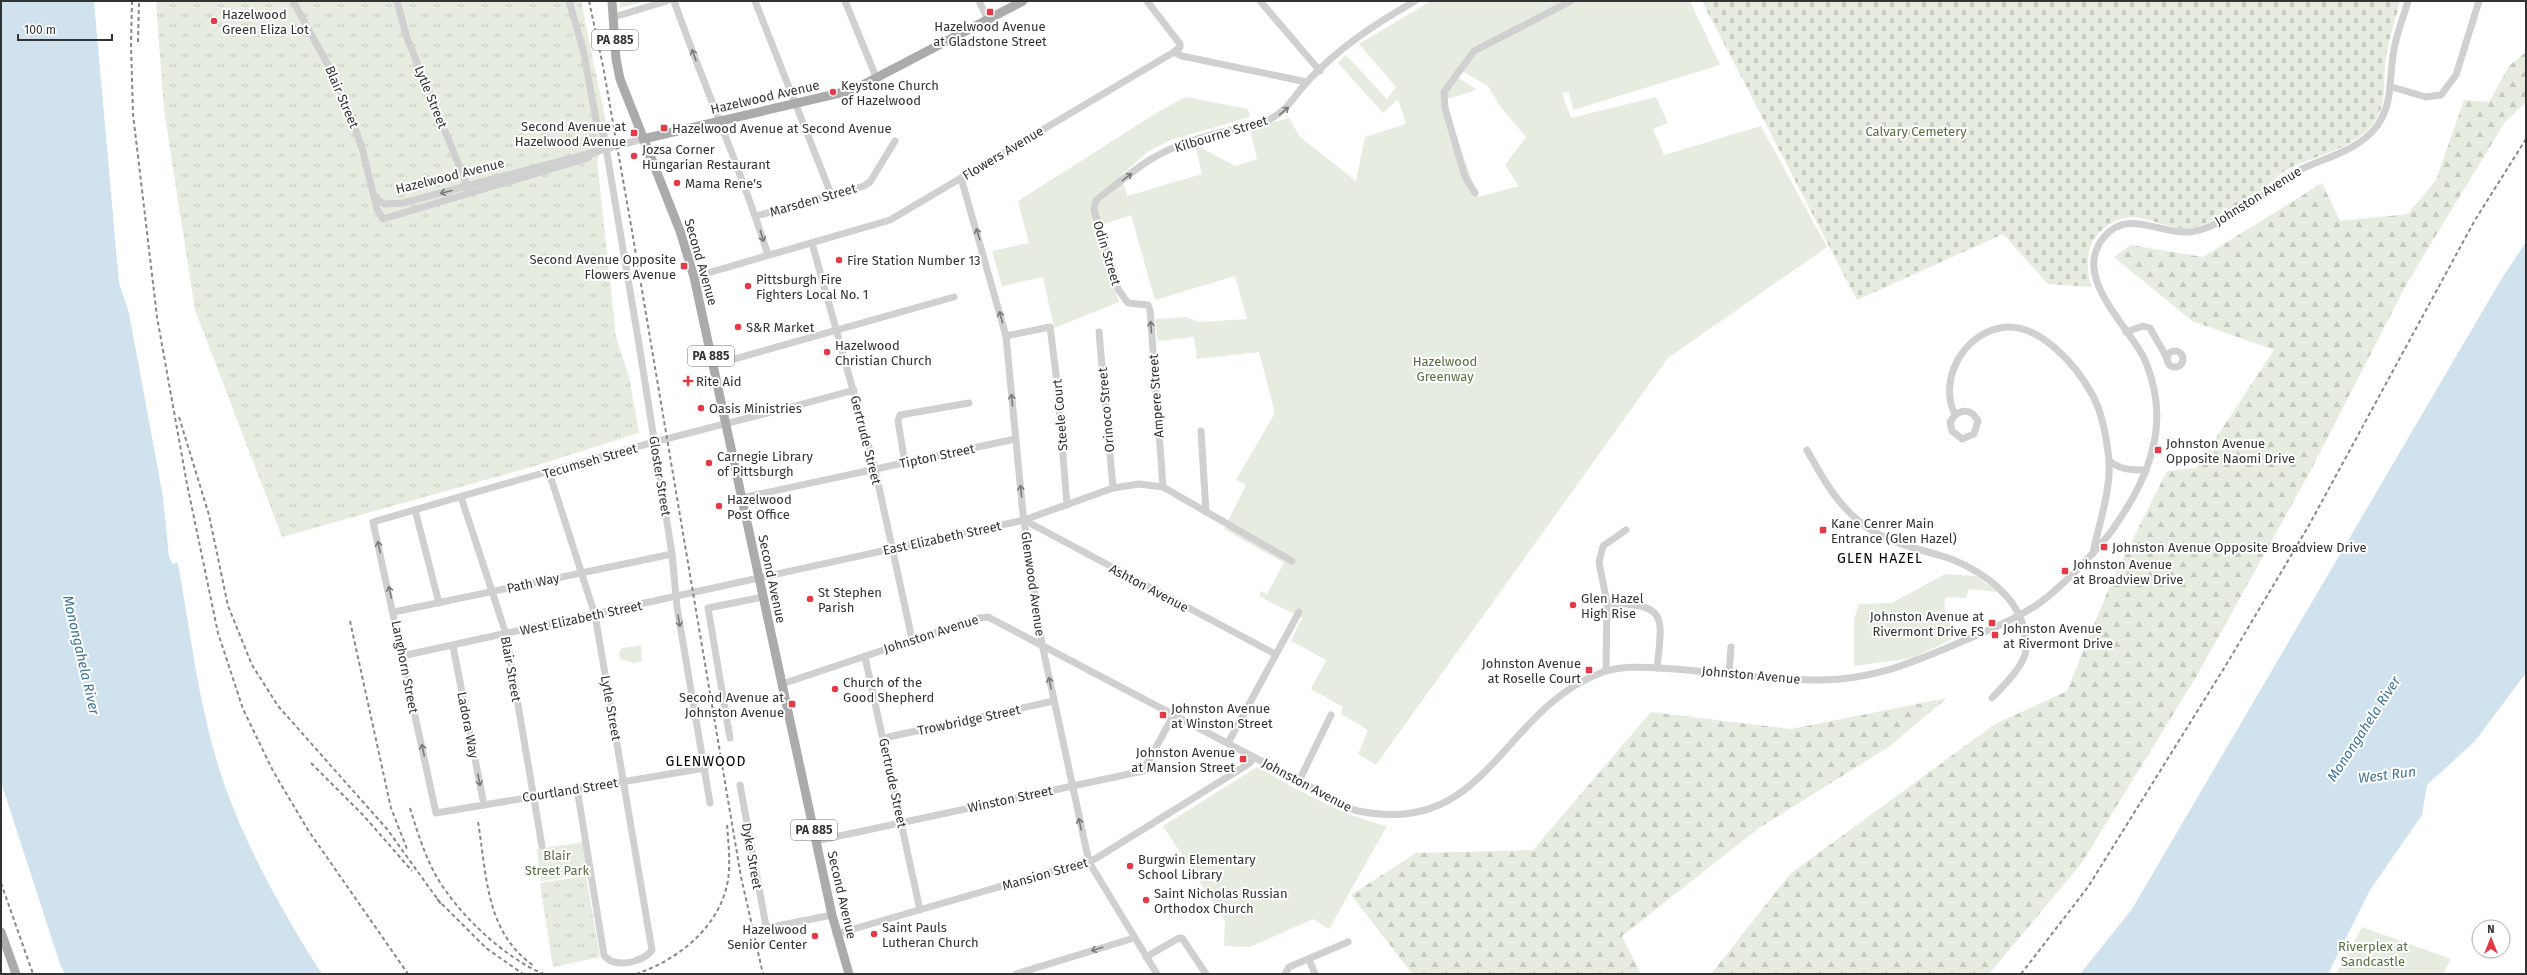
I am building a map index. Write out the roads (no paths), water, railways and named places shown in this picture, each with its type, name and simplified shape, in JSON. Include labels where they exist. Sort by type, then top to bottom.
[{"type":"main road","name":"PA 885","points":[[612,1],[614,16]]},
{"type":"main road","name":"Hazelwood Avenue","points":[[643,139],[853,90],[1023,1]]},
{"type":"main road","name":"Second Avenue","points":[[614,16],[616,59],[620,79],[680,231],[694,277],[836,934],[850,974]]},
{"type":"main road","points":[[1,932],[16,974]]},
{"type":"street","name":"Blair Street","points":[[293,1],[333,74],[345,101],[377,199],[380,215],[383,219],[388,218]]},
{"type":"street","name":"Lytle Street","points":[[397,1],[407,38],[469,189]]},
{"type":"street","points":[[569,1],[583,49],[597,125],[604,136],[606,150]]},
{"type":"street","points":[[614,16],[667,1]]},
{"type":"street","points":[[674,1],[756,216],[768,255]]},
{"type":"street","points":[[755,1],[831,194]]},
{"type":"street","points":[[845,1],[876,78]]},
{"type":"street","points":[[979,1],[988,20]]},
{"type":"street","points":[[1148,1],[1180,44],[1180,47],[1174,52],[1182,56],[1307,82]]},
{"type":"street","points":[[1260,1],[1320,71]]},
{"type":"street","name":"Kilbourne Street","points":[[1096,200],[1148,161],[1168,151],[1193,140],[1269,120],[1280,114],[1307,82],[1358,35],[1415,1]]},
{"type":"street","points":[[1474,193],[1465,177],[1444,108],[1444,92],[1474,51],[1571,1]]},
{"type":"street","name":"Johnston Avenue","points":[[782,684],[865,657],[912,639],[985,617],[1042,644],[1173,716],[1228,743],[1354,810],[1376,815],[1394,816],[1416,813],[1447,803],[1471,787],[1546,706],[1572,687],[1606,671],[1657,668],[1814,681],[1860,677],[1901,668],[1996,628],[2036,606],[2093,553],[2113,530],[2146,470],[2152,456],[2155,436],[2157,411],[2154,390],[2144,359],[2094,280],[2093,262],[2095,251],[2107,232],[2120,225],[2139,222],[2188,232],[2205,229],[2264,195],[2282,179],[2300,169],[2336,155],[2360,142],[2376,127],[2388,105],[2392,87],[2393,53],[2408,1]]},
{"type":"street","points":[[2392,87],[2426,97],[2441,95],[2456,75],[2479,1]]},
{"type":"street","name":"Flowers Avenue","points":[[694,277],[890,220],[1174,52]]},
{"type":"street","name":"Hazelwood Avenue","points":[[377,199],[384,204],[395,204],[469,189],[588,158],[591,154],[643,139]]},
{"type":"street","name":"Marsden Street","points":[[756,216],[864,186],[870,182],[895,141]]},
{"type":"street","name":"Gloster Street","points":[[606,150],[655,442],[672,554],[677,607],[710,803]]},
{"type":"street","name":"Glenwood Avenue","points":[[961,178],[1006,336],[1024,520],[1042,644],[1089,862],[1157,974]]},
{"type":"street","name":"Hazelwood Avenue","points":[[388,218],[469,189]]},
{"type":"street","name":"Odin Street","points":[[1096,200],[1094,210],[1106,254],[1118,289],[1128,303],[1148,305]]},
{"type":"street","name":"Gertrude Street","points":[[812,243],[875,469],[912,639]]},
{"type":"street","points":[[713,365],[954,297]]},
{"type":"street","name":"Ampere Street","points":[[1148,305],[1163,487]]},
{"type":"street","points":[[2126,332],[2143,326],[2150,328],[2172,367],[2182,365],[2184,360],[2182,354],[2177,351],[2172,352],[2162,347]]},
{"type":"street","name":"Steele Court","points":[[1006,336],[1050,327],[1057,382],[1067,505]]},
{"type":"street","points":[[1955,415],[1952,408],[1949,380],[1956,361],[1969,344],[1985,334],[2001,328],[2018,328],[2033,333],[2059,351],[2078,374],[2093,397],[2109,461],[2105,501],[2093,553]]},
{"type":"street","name":"Orinoco Street","points":[[1099,332],[1113,488]]},
{"type":"street","points":[[2167,358],[2172,352]]},
{"type":"street","name":"Tecumseh Street","points":[[373,522],[655,442],[725,424],[765,416],[854,390]]},
{"type":"street","points":[[905,463],[898,421],[900,415],[969,403]]},
{"type":"street","points":[[1201,432],[1206,512]]},
{"type":"street","name":"Tipton Street","points":[[741,498],[1015,439]]},
{"type":"street","points":[[1807,450],[1828,488],[1846,511],[1885,537],[1952,560],[1988,580],[2007,596],[2019,614],[2025,635],[2026,653],[2016,670],[1992,698]]},
{"type":"street","points":[[2109,461],[2128,470],[2146,470]]},
{"type":"street","name":"Lytle Street","points":[[549,472],[595,615],[652,950],[641,959],[618,963],[607,959],[604,955],[577,788]]},
{"type":"street","name":"East Elizabeth Street","points":[[760,578],[1024,520],[1113,488],[1139,484],[1163,487],[1292,561]]},
{"type":"street","name":"Blair Street","points":[[461,497],[506,634],[542,846]]},
{"type":"street","points":[[415,510],[439,603]]},
{"type":"street","name":"Ashton Avenue","points":[[1024,520],[1275,654]]},
{"type":"street","name":"Langhorn Street","points":[[373,522],[394,612],[436,813]]},
{"type":"street","points":[[1606,671],[1607,604],[1599,562],[1603,546],[1626,530]]},
{"type":"street","name":"Path Way","points":[[394,612],[672,554]]},
{"type":"street","name":"West Elizabeth Street","points":[[402,656],[671,599],[760,578]]},
{"type":"street","points":[[730,738],[708,608],[763,597]]},
{"type":"street","points":[[1607,604],[1639,604],[1648,606],[1654,612],[1661,630],[1657,668]]},
{"type":"street","points":[[1228,743],[1299,612]]},
{"type":"street","name":"Ladora Way","points":[[453,646],[484,805]]},
{"type":"street","points":[[1729,673],[1731,647]]},
{"type":"street","name":"Gertrude Street","points":[[865,657],[884,738],[920,910]]},
{"type":"street","name":"Trowbridge Street","points":[[884,738],[1054,701]]},
{"type":"street","points":[[1299,781],[1331,715]]},
{"type":"street","name":"Winston Street","points":[[816,841],[1143,771],[1173,716]]},
{"type":"street","name":"Mansion Street","points":[[836,934],[1089,862],[1250,763],[1254,757]]},
{"type":"street","name":"Courtland Street","points":[[436,813],[533,795],[705,768]]},
{"type":"street","name":"Dyke Street","points":[[740,785],[766,926],[772,928],[832,915]]},
{"type":"street","points":[[1016,974],[1134,938]]},
{"type":"street","points":[[1146,956],[1179,938],[1182,938],[1206,974]]},
{"type":"street","points":[[1286,974],[1289,968],[1348,942]]},
{"type":"street","points":[[1309,959],[1314,974]]},
{"type":"water","name":"Monongahela River","points":[[1,1],[94,1],[119,283],[129,313],[163,497],[169,557],[173,564],[177,562],[179,569],[195,666],[207,724],[216,757],[239,822],[269,885],[322,974],[65,974],[60,964],[1,782]]},
{"type":"water","points":[[2526,242],[2526,673],[2475,741],[2427,785],[2422,815],[2370,890],[2328,974],[2080,974],[2132,909],[2502,278]]},
{"type":"railway","points":[[132,1],[131,44],[133,114],[157,317],[187,484],[218,633],[243,709],[273,771],[308,830],[408,974]]},
{"type":"railway","points":[[138,42],[139,1]]},
{"type":"railway","points":[[589,1],[603,66],[632,231],[741,877],[763,974]]},
{"type":"railway","points":[[2021,974],[2088,887],[2226,665],[2308,527],[2475,220],[2526,139]]},
{"type":"railway","points":[[179,417],[209,515],[228,606],[252,665],[278,706],[387,829],[441,904]]},
{"type":"railway","points":[[350,621],[391,808],[407,849]]},
{"type":"railway","points":[[311,763],[364,816],[412,871]]},
{"type":"railway","points":[[410,808],[421,842],[431,866],[444,889],[455,903],[468,918],[497,945],[529,967],[544,974]]},
{"type":"railway","points":[[478,822],[487,882],[497,919],[506,937],[518,952],[534,966]]},
{"type":"railway","points":[[636,974],[665,961],[679,952],[692,942],[713,918],[721,904],[728,881],[729,856],[727,822]]},
{"type":"railway","points":[[1,883],[33,974]]},
{"type":"railway","points":[[437,899],[486,948],[523,974]]},
{"type":"place","name":"Hazelwood Avenue at Gladstone Street","points":[[990,12]]},
{"type":"place","name":"Hazelwood Green Eliza Lot","points":[[214,21]]},
{"type":"place","name":"Keystone Church of Hazelwood","points":[[833,92]]},
{"type":"place","name":"Hazelwood Avenue at Second Avenue","points":[[664,128]]},
{"type":"place","name":"Second Avenue at Hazelwood Avenue","points":[[634,133]]},
{"type":"place","name":"Jozsa Corner Hungarian Restaurant","points":[[634,156]]},
{"type":"place","name":"Mama Rene's","points":[[677,183]]},
{"type":"place","name":"Fire Station Number 13","points":[[839,260]]},
{"type":"place","name":"Second Avenue Opposite Flowers Avenue","points":[[684,266]]},
{"type":"place","name":"Pittsburgh Fire Fighters Local No. 1","points":[[748,286]]},
{"type":"place","name":"S&R Market","points":[[738,327]]},
{"type":"place","name":"Hazelwood Christian Church","points":[[827,352]]},
{"type":"place","name":"Rite Aid","points":[[688,381]]},
{"type":"place","name":"Oasis Ministries","points":[[701,408]]},
{"type":"place","name":"Johnston Avenue Opposite Naomi Drive","points":[[2158,450]]},
{"type":"place","name":"Carnegie Library of Pittsburgh","points":[[709,463]]},
{"type":"place","name":"Hazelwood Post Office","points":[[719,506]]},
{"type":"place","name":"Kane Cenrer Main Entrance (Glen Hazel)","points":[[1823,530]]},
{"type":"place","name":"Johnston Avenue Opposite Broadview Drive","points":[[2104,547]]},
{"type":"place","name":"Johnston Avenue at Broadview Drive","points":[[2065,571]]},
{"type":"place","name":"St Stephen Parish","points":[[810,599]]},
{"type":"place","name":"Glen Hazel High Rise","points":[[1573,605]]},
{"type":"place","name":"Johnston Avenue at Rivermont Drive FS","points":[[1992,623]]},
{"type":"place","name":"Johnston Avenue at Rivermont Drive","points":[[1995,635]]},
{"type":"place","name":"Johnston Avenue at Roselle Court","points":[[1589,670]]},
{"type":"place","name":"Church of the Good Shepherd","points":[[835,689]]},
{"type":"place","name":"Second Avenue at Johnston Avenue","points":[[792,704]]},
{"type":"place","name":"Johnston Avenue at Winston Street","points":[[1163,715]]},
{"type":"place","name":"Johnston Avenue at Mansion Street","points":[[1243,759]]},
{"type":"place","name":"Burgwin Elementary School Library","points":[[1130,866]]},
{"type":"place","name":"Saint Nicholas Russian Orthodox Church","points":[[1146,900]]},
{"type":"place","name":"Saint Pauls Lutheran Church","points":[[874,934]]},
{"type":"place","name":"Hazelwood Senior Center","points":[[815,936]]},
{"type":"district","name":"GLEN HAZEL","points":[[1880,558]]},
{"type":"district","name":"GLENWOOD","points":[[706,761]]},
{"type":"park label","name":"Calvary Cemetery","points":[[1916,131]]},
{"type":"park label","name":"Hazelwood Greenway","points":[[1445,368]]},
{"type":"park label","name":"Blair Street Park","points":[[557,862]]},
{"type":"park label","name":"Riverplex at Sandcastle","points":[[2373,954]]},
{"type":"water label","name":"West Run","points":[[2387,775]]}]
